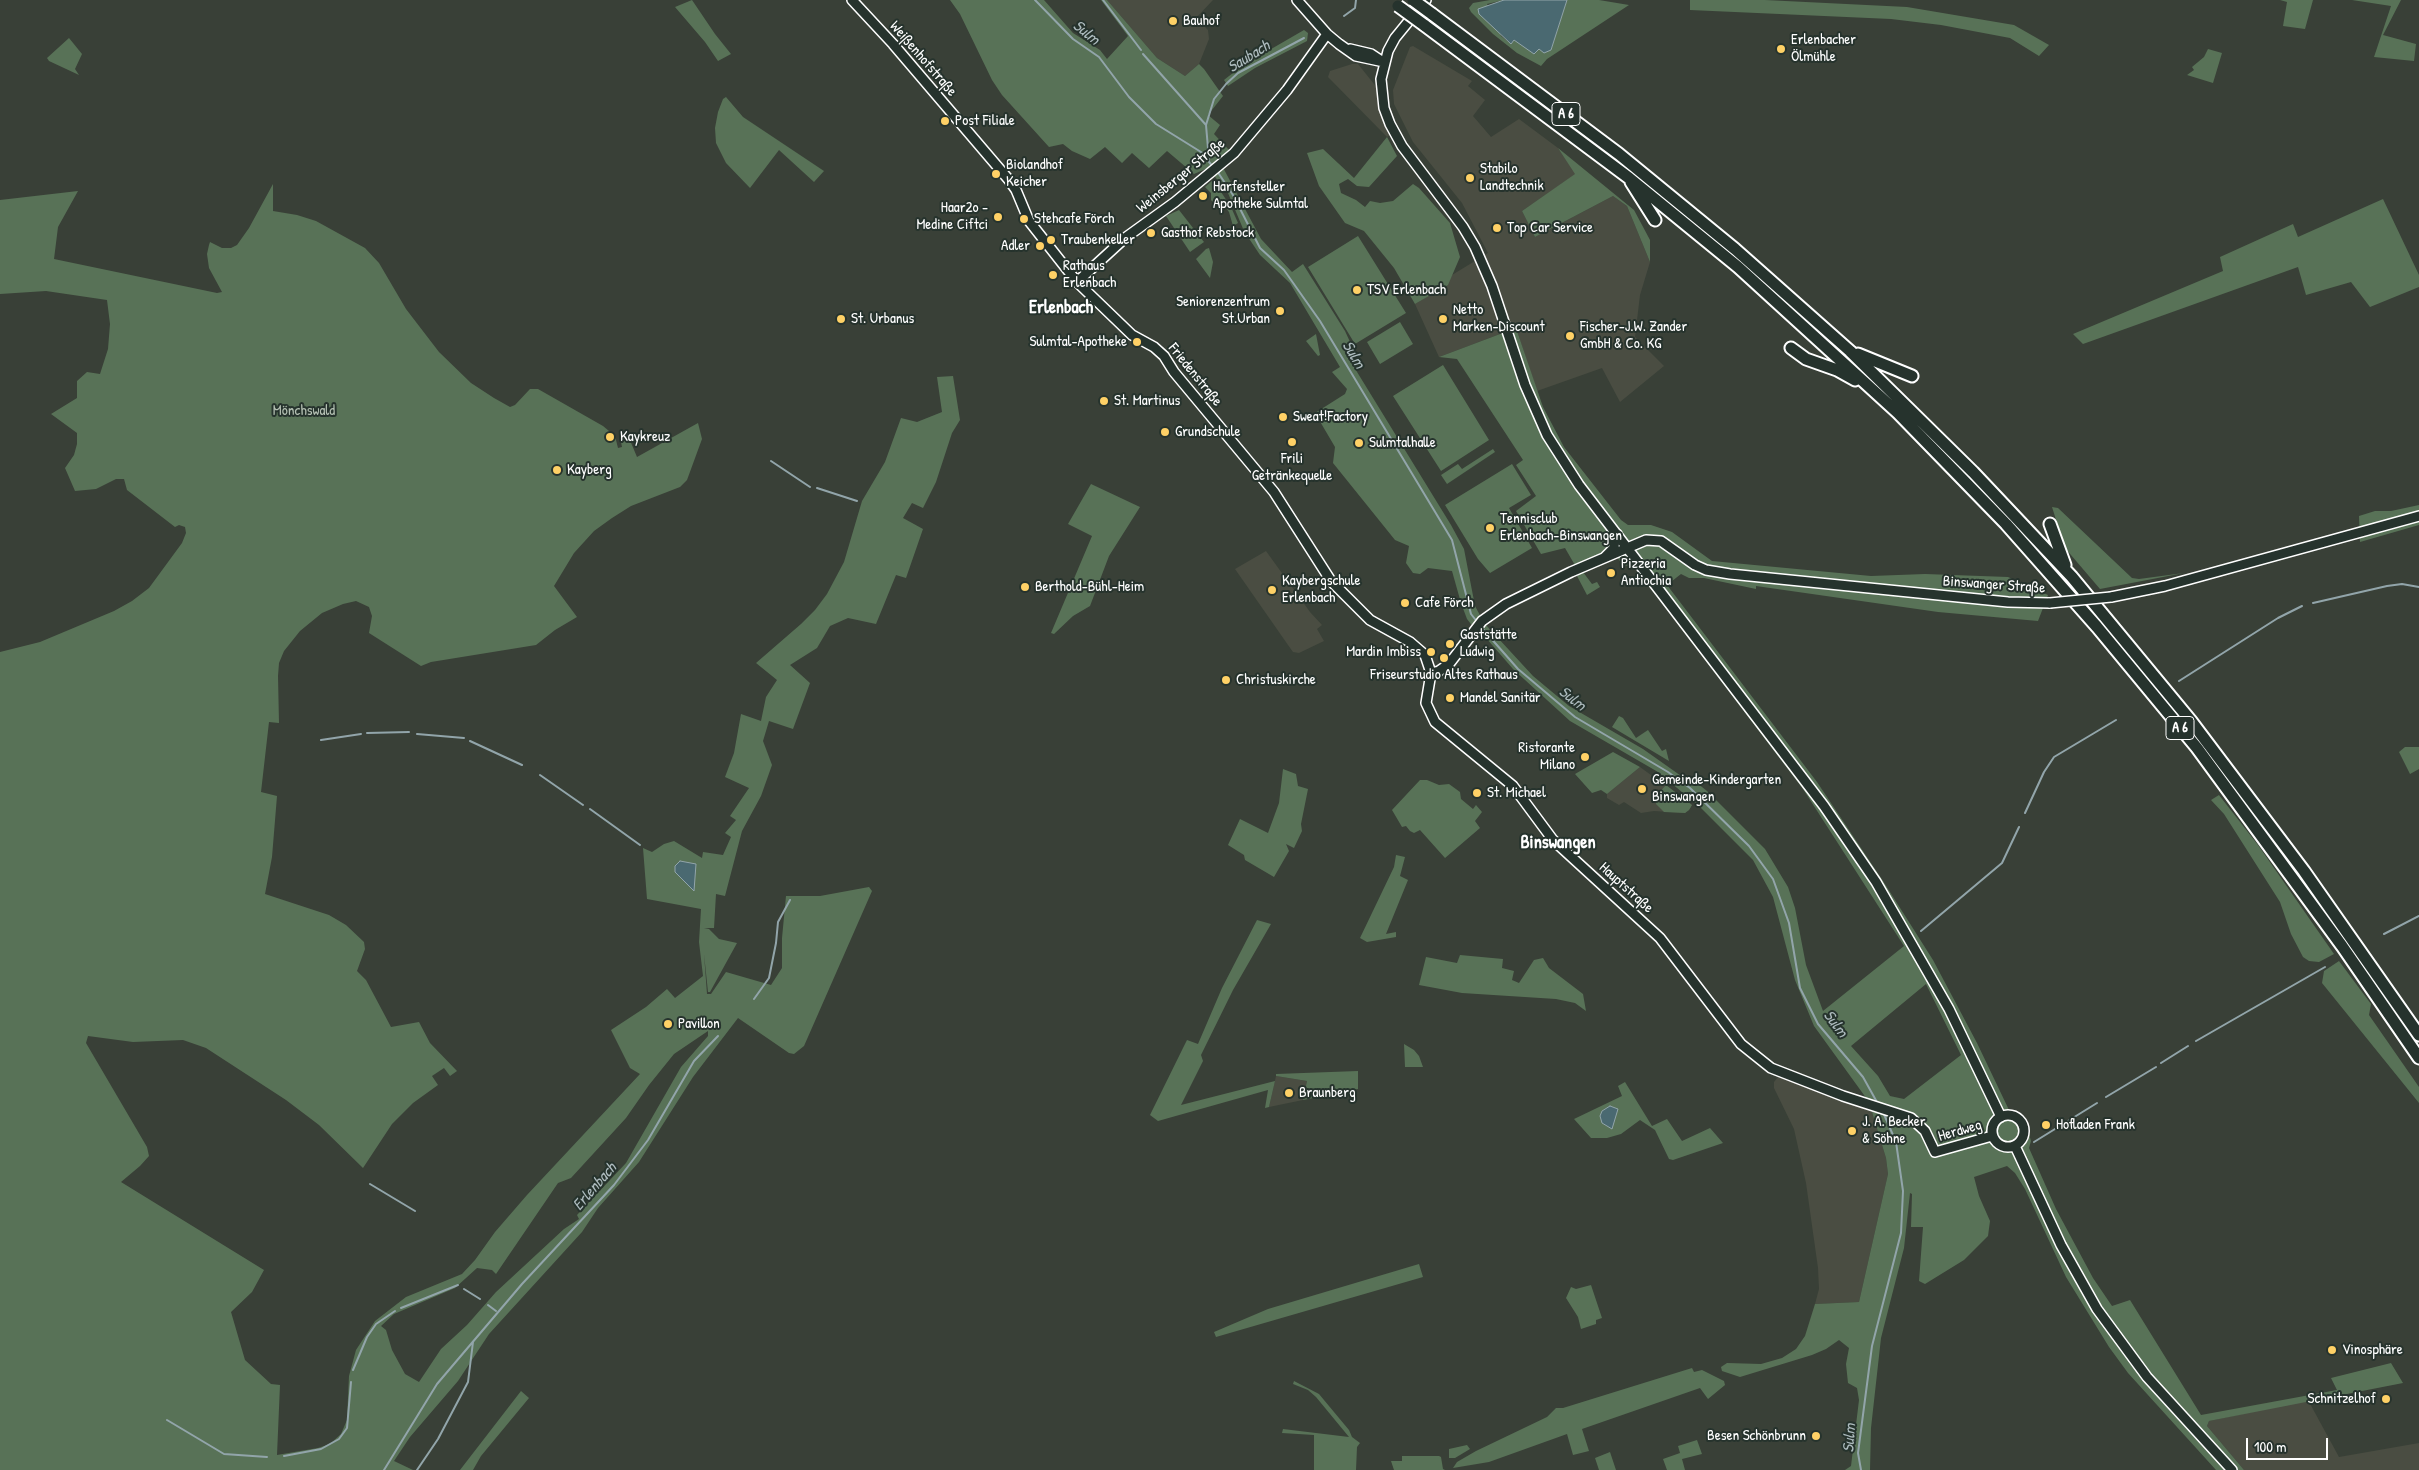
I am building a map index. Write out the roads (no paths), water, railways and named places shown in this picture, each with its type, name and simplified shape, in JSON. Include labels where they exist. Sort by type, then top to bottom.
[{"type":"highway","name":"A 6","points":[[1413,0],[1648,177],[1735,249],[1850,351],[1973,472],[2072,578],[2161,684],[2233,775],[2419,1035]]},
{"type":"highway","name":"A 6","points":[[1394,3],[1629,178],[1738,267],[1872,389],[2006,524],[2130,667],[2225,786],[2352,961],[2419,1058]]},
{"type":"highway","points":[[1629,178],[1634,191],[1655,220]]},
{"type":"highway","points":[[1791,348],[1806,359],[1837,370],[1872,389]]},
{"type":"highway","points":[[1850,351],[1912,376]]},
{"type":"highway","points":[[2050,524],[2060,553],[2072,578]]},
{"type":"main road","name":"Weißenhofstraße","points":[[852,0],[893,44],[1009,180],[1016,190],[1029,221],[1077,282]]},
{"type":"main road","points":[[1297,0],[1327,34],[1346,49],[1356,56],[1384,62]]},
{"type":"main road","points":[[1426,0],[1395,38],[1384,62],[1381,79],[1382,94],[1390,124],[1402,146],[1463,227],[1475,247],[1492,286],[1513,352],[1536,413],[1552,443],[1579,485],[1824,806],[1876,882],[1949,1009],[2001,1117]]},
{"type":"main road","name":"Weinsberger Straße","points":[[1077,282],[1125,238],[1175,202],[1221,164],[1240,145],[1287,90],[1327,34]]},
{"type":"main road","points":[[1372,54],[1395,38]]},
{"type":"main road","points":[[1346,49],[1372,54],[1384,62]]},
{"type":"main road","name":"Friedenstraße","points":[[1077,282],[1132,336],[1154,347],[1164,356],[1174,372],[1269,486],[1330,581],[1346,598]]},
{"type":"main road","name":"Binswanger Straße","points":[[1430,673],[1439,671],[1449,664],[1479,625],[1506,604],[1571,572],[1629,549],[1646,540],[1661,541],[1695,565],[1730,574],[2008,602],[2050,603],[2111,597],[2165,586],[2419,516]]},
{"type":"main road","points":[[1604,559],[1614,548],[1615,535],[1617,534]]},
{"type":"main road","name":"Hauptstraße","points":[[1346,598],[1370,620],[1420,649],[1428,660],[1430,673],[1426,703],[1434,722],[1513,786],[1553,840],[1660,938],[1744,1046],[1771,1068],[1911,1118],[1919,1124],[1935,1152]]},
{"type":"main road","points":[[2012,1116],[2023,1125],[2024,1136],[2015,1146],[2002,1147],[1992,1136],[1992,1127],[2001,1117],[2012,1116]]},
{"type":"main road","name":"Herdweg","points":[[1935,1152],[1992,1136]]},
{"type":"main road","points":[[2015,1146],[2061,1245],[2097,1309],[2147,1377],[2232,1470]]},
{"type":"water","points":[[1504,0],[1567,0],[1551,50],[1544,53],[1539,49],[1534,54],[1514,40],[1511,44],[1479,14],[1478,9]]},
{"type":"water","points":[[680,861],[696,864],[694,891],[675,872],[675,866]]},
{"type":"water","points":[[1610,1106],[1618,1109],[1612,1129],[1602,1123],[1600,1116],[1602,1111]]},
{"type":"waterway","name":"Sulm","points":[[1035,0],[1073,39],[1099,57],[1129,97],[1156,124],[1201,152],[1214,168]]},
{"type":"waterway","points":[[1103,0],[1141,50]]},
{"type":"waterway","name":"Saubach","points":[[1344,16],[1355,8],[1356,0]]},
{"type":"waterway","name":"Saubach","points":[[1209,160],[1206,125],[1214,99],[1238,73],[1304,38]]},
{"type":"waterway","points":[[1143,54],[1206,125]]},
{"type":"waterway","name":"Sulm","points":[[1217,171],[1233,195],[1260,248],[1284,270],[1320,321],[1452,540],[1471,614],[1478,623]]},
{"type":"waterway","points":[[771,461],[810,487]]},
{"type":"waterway","points":[[817,488],[857,501]]},
{"type":"waterway","points":[[2313,603],[2387,586],[2402,584],[2419,587]]},
{"type":"waterway","points":[[2179,681],[2278,618],[2302,606]]},
{"type":"waterway","name":"Sulm","points":[[1481,627],[1518,669],[1575,717],[1668,772],[1690,788],[1749,846],[1773,879],[1789,923],[1800,988],[1818,1024],[1863,1077],[1878,1104]]},
{"type":"waterway","points":[[2025,813],[2044,772],[2054,757],[2116,720]]},
{"type":"waterway","points":[[367,733],[409,732]]},
{"type":"waterway","points":[[321,740],[361,734]]},
{"type":"waterway","points":[[417,734],[464,738]]},
{"type":"waterway","points":[[470,741],[522,765]]},
{"type":"waterway","points":[[540,775],[583,805]]},
{"type":"waterway","points":[[590,809],[640,845]]},
{"type":"waterway","points":[[1921,931],[2002,863],[2019,827]]},
{"type":"waterway","name":"Erlenbach","points":[[754,999],[769,978],[778,922],[790,900]]},
{"type":"waterway","points":[[2384,934],[2419,916]]},
{"type":"waterway","points":[[2196,1041],[2325,967]]},
{"type":"waterway","name":"Erlenbach","points":[[384,1470],[437,1384],[522,1284],[614,1185],[648,1140],[694,1061],[718,1036]]},
{"type":"waterway","points":[[2161,1063],[2188,1046]]},
{"type":"waterway","points":[[2106,1097],[2156,1067]]},
{"type":"waterway","points":[[2034,1142],[2097,1103]]},
{"type":"waterway","name":"Sulm","points":[[1861,1470],[1858,1453],[1872,1346],[1901,1233],[1903,1191],[1896,1142],[1883,1112]]},
{"type":"waterway","points":[[370,1184],[415,1211]]},
{"type":"waterway","points":[[401,1308],[458,1285]]},
{"type":"waterway","points":[[464,1289],[480,1299]]},
{"type":"waterway","points":[[488,1305],[496,1311]]},
{"type":"waterway","points":[[353,1370],[367,1337],[376,1324],[395,1311]]},
{"type":"waterway","name":"Erlenbach","points":[[417,1470],[438,1439],[468,1382],[473,1342]]},
{"type":"waterway","points":[[284,1456],[321,1449],[339,1439],[347,1428],[351,1382]]},
{"type":"waterway","points":[[167,1420],[224,1454],[267,1457]]},
{"type":"place","name":"Bauhof","points":[[1173,21]]},
{"type":"place","name":"Erlenbacher Ölmühle","points":[[1781,49]]},
{"type":"place","name":"Post Filiale","points":[[945,121]]},
{"type":"place","name":"Biolandhof Keicher","points":[[996,174]]},
{"type":"place","name":"Stabilo Landtechnik","points":[[1470,178]]},
{"type":"place","name":"Harfensteller Apotheke Sulmtal","points":[[1203,196]]},
{"type":"place","name":"Haar2o - Medine Ciftci","points":[[998,217]]},
{"type":"place","name":"Stehcafe Förch","points":[[1024,219]]},
{"type":"place","name":"Top Car Service","points":[[1497,228]]},
{"type":"place","name":"Gasthof Rebstock","points":[[1151,233]]},
{"type":"place","name":"Traubenkeller","points":[[1051,240]]},
{"type":"place","name":"Adler","points":[[1040,246]]},
{"type":"place","name":"Rathaus Erlenbach","points":[[1053,275]]},
{"type":"place","name":"TSV Erlenbach","points":[[1357,290]]},
{"type":"place","name":"Seniorenzentrum St.Urban","points":[[1280,311]]},
{"type":"place","name":"St. Urbanus","points":[[841,319]]},
{"type":"place","name":"Netto Marken-Discount","points":[[1443,319]]},
{"type":"place","name":"Fischer-J.W. Zander GmbH & Co. KG","points":[[1570,336]]},
{"type":"place","name":"Sulmtal-Apotheke","points":[[1137,342]]},
{"type":"place","name":"St. Martinus","points":[[1104,401]]},
{"type":"place","name":"Sweat!Factory","points":[[1283,417]]},
{"type":"place","name":"Grundschule","points":[[1165,432]]},
{"type":"place","name":"Kaykreuz","points":[[610,437]]},
{"type":"place","name":"Frili Getränkequelle","points":[[1292,442]]},
{"type":"place","name":"Sulmtalhalle","points":[[1359,443]]},
{"type":"place","name":"Kayberg","points":[[557,470]]},
{"type":"place","name":"Tennisclub Erlenbach-Binswangen","points":[[1490,528]]},
{"type":"place","name":"Pizzeria Antiochia","points":[[1611,573]]},
{"type":"place","name":"Berthold-Bühl-Heim","points":[[1025,587]]},
{"type":"place","name":"Kaybergschule Erlenbach","points":[[1272,590]]},
{"type":"place","name":"Cafe Förch","points":[[1405,603]]},
{"type":"place","name":"Gaststätte Ludwig","points":[[1450,644]]},
{"type":"place","name":"Mardin Imbiss","points":[[1431,652]]},
{"type":"place","name":"Friseurstudio Altes Rathaus","points":[[1444,658]]},
{"type":"place","name":"Christuskirche","points":[[1226,680]]},
{"type":"place","name":"Mandel Sanitär","points":[[1450,698]]},
{"type":"place","name":"Ristorante Milano","points":[[1585,757]]},
{"type":"place","name":"Gemeinde-Kindergarten Binswangen","points":[[1642,789]]},
{"type":"place","name":"St. Michael","points":[[1477,793]]},
{"type":"place","name":"Pavillon","points":[[668,1024]]},
{"type":"place","name":"Braunberg","points":[[1289,1093]]},
{"type":"place","name":"Hofladen Frank","points":[[2046,1125]]},
{"type":"place","name":"J. A. Becker & Söhne","points":[[1852,1131]]},
{"type":"place","name":"Vinosphäre","points":[[2332,1350]]},
{"type":"place","name":"Schnitzelhof","points":[[2386,1399]]},
{"type":"place","name":"Besen Schönbrunn","points":[[1816,1436]]},
{"type":"district","name":"Erlenbach","points":[[1061,308]]},
{"type":"district","name":"Binswangen","points":[[1558,843]]},
{"type":"park label","name":"Mönchswald","points":[[304,411]]}]
